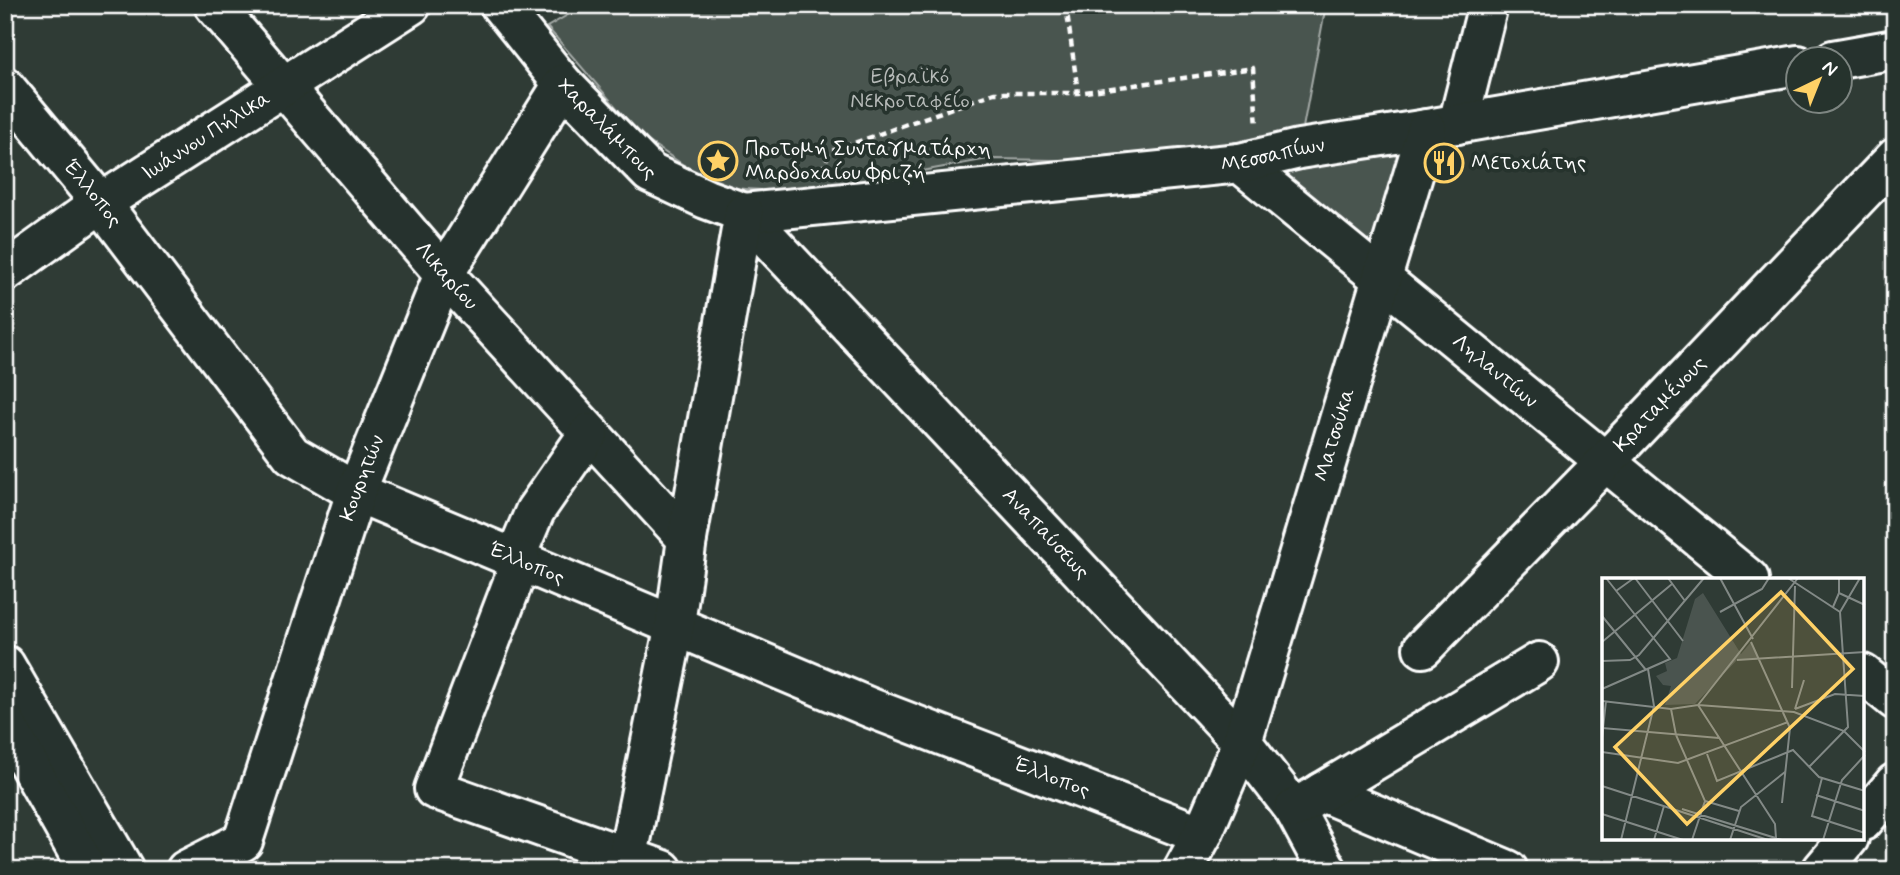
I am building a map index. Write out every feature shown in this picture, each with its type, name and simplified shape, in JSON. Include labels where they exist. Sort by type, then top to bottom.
[{"type":"street","name":"Λικαρίου","points":[[214,5],[444,274],[687,539]]},
{"type":"street","name":"Ιωάννου Πήλικα","points":[[5,272],[101,203],[411,5]]},
{"type":"street","name":"Χαραλάμπους","points":[[500,5],[563,84],[650,173],[744,213]]},
{"type":"street","name":"Ματσούκα","points":[[1242,742],[1383,277],[1488,5]]},
{"type":"street","points":[[1854,56],[1895,49]]},
{"type":"street","name":"Μεσσαπίων","points":[[744,213],[1250,160],[1299,149],[1443,127],[1784,67]]},
{"type":"street","name":"Κουρητών","points":[[186,870],[251,855],[356,492],[444,274],[563,84]]},
{"type":"street","name":"Έλλοπος","points":[[5,87],[101,203],[292,455],[356,492],[871,708],[1202,835]]},
{"type":"street","name":"Κραταμένους","points":[[1423,648],[1895,158]]},
{"type":"street","name":"Ληλαντίων","points":[[1250,160],[1383,277],[1748,578]]},
{"type":"street","points":[[627,863],[675,624],[687,539],[744,213]]},
{"type":"street","name":"Αναπαύσεως","points":[[744,213],[1242,742],[1308,800],[1327,870]]},
{"type":"street","points":[[589,433],[535,511],[434,789],[627,863],[663,870]]},
{"type":"street","points":[[1308,800],[1539,662]]},
{"type":"street","points":[[5,665],[124,870]]},
{"type":"street","points":[[1865,676],[1895,700]]},
{"type":"street","points":[[5,722],[88,870]]},
{"type":"street","points":[[1183,870],[1202,835],[1242,742]]},
{"type":"street","points":[[1865,819],[1895,783]]},
{"type":"street","points":[[1308,800],[1508,870]]},
{"type":"street","points":[[1822,870],[1847,840]]},
{"type":"path","points":[[1066,5],[1077,93]]},
{"type":"path","points":[[811,206],[829,152],[994,93],[1077,93],[1253,68],[1250,160]]},
{"type":"green space","name":"Εβραϊκό Νεκροταφείο","points":[[585,5],[1326,5],[1299,149],[1427,129],[1383,277],[1240,163],[988,159],[856,183],[788,192],[731,188],[691,170],[642,137],[547,27]]},
{"type":"building","points":[[1895,810],[1895,833],[1884,824]]},
{"type":"place","name":"Προτομή Συνταγματάρχη Μαρδοχαίου Φριζή","points":[[718,161]]},
{"type":"place","name":"Μετοχιάτης","points":[[1444,163]]}]
